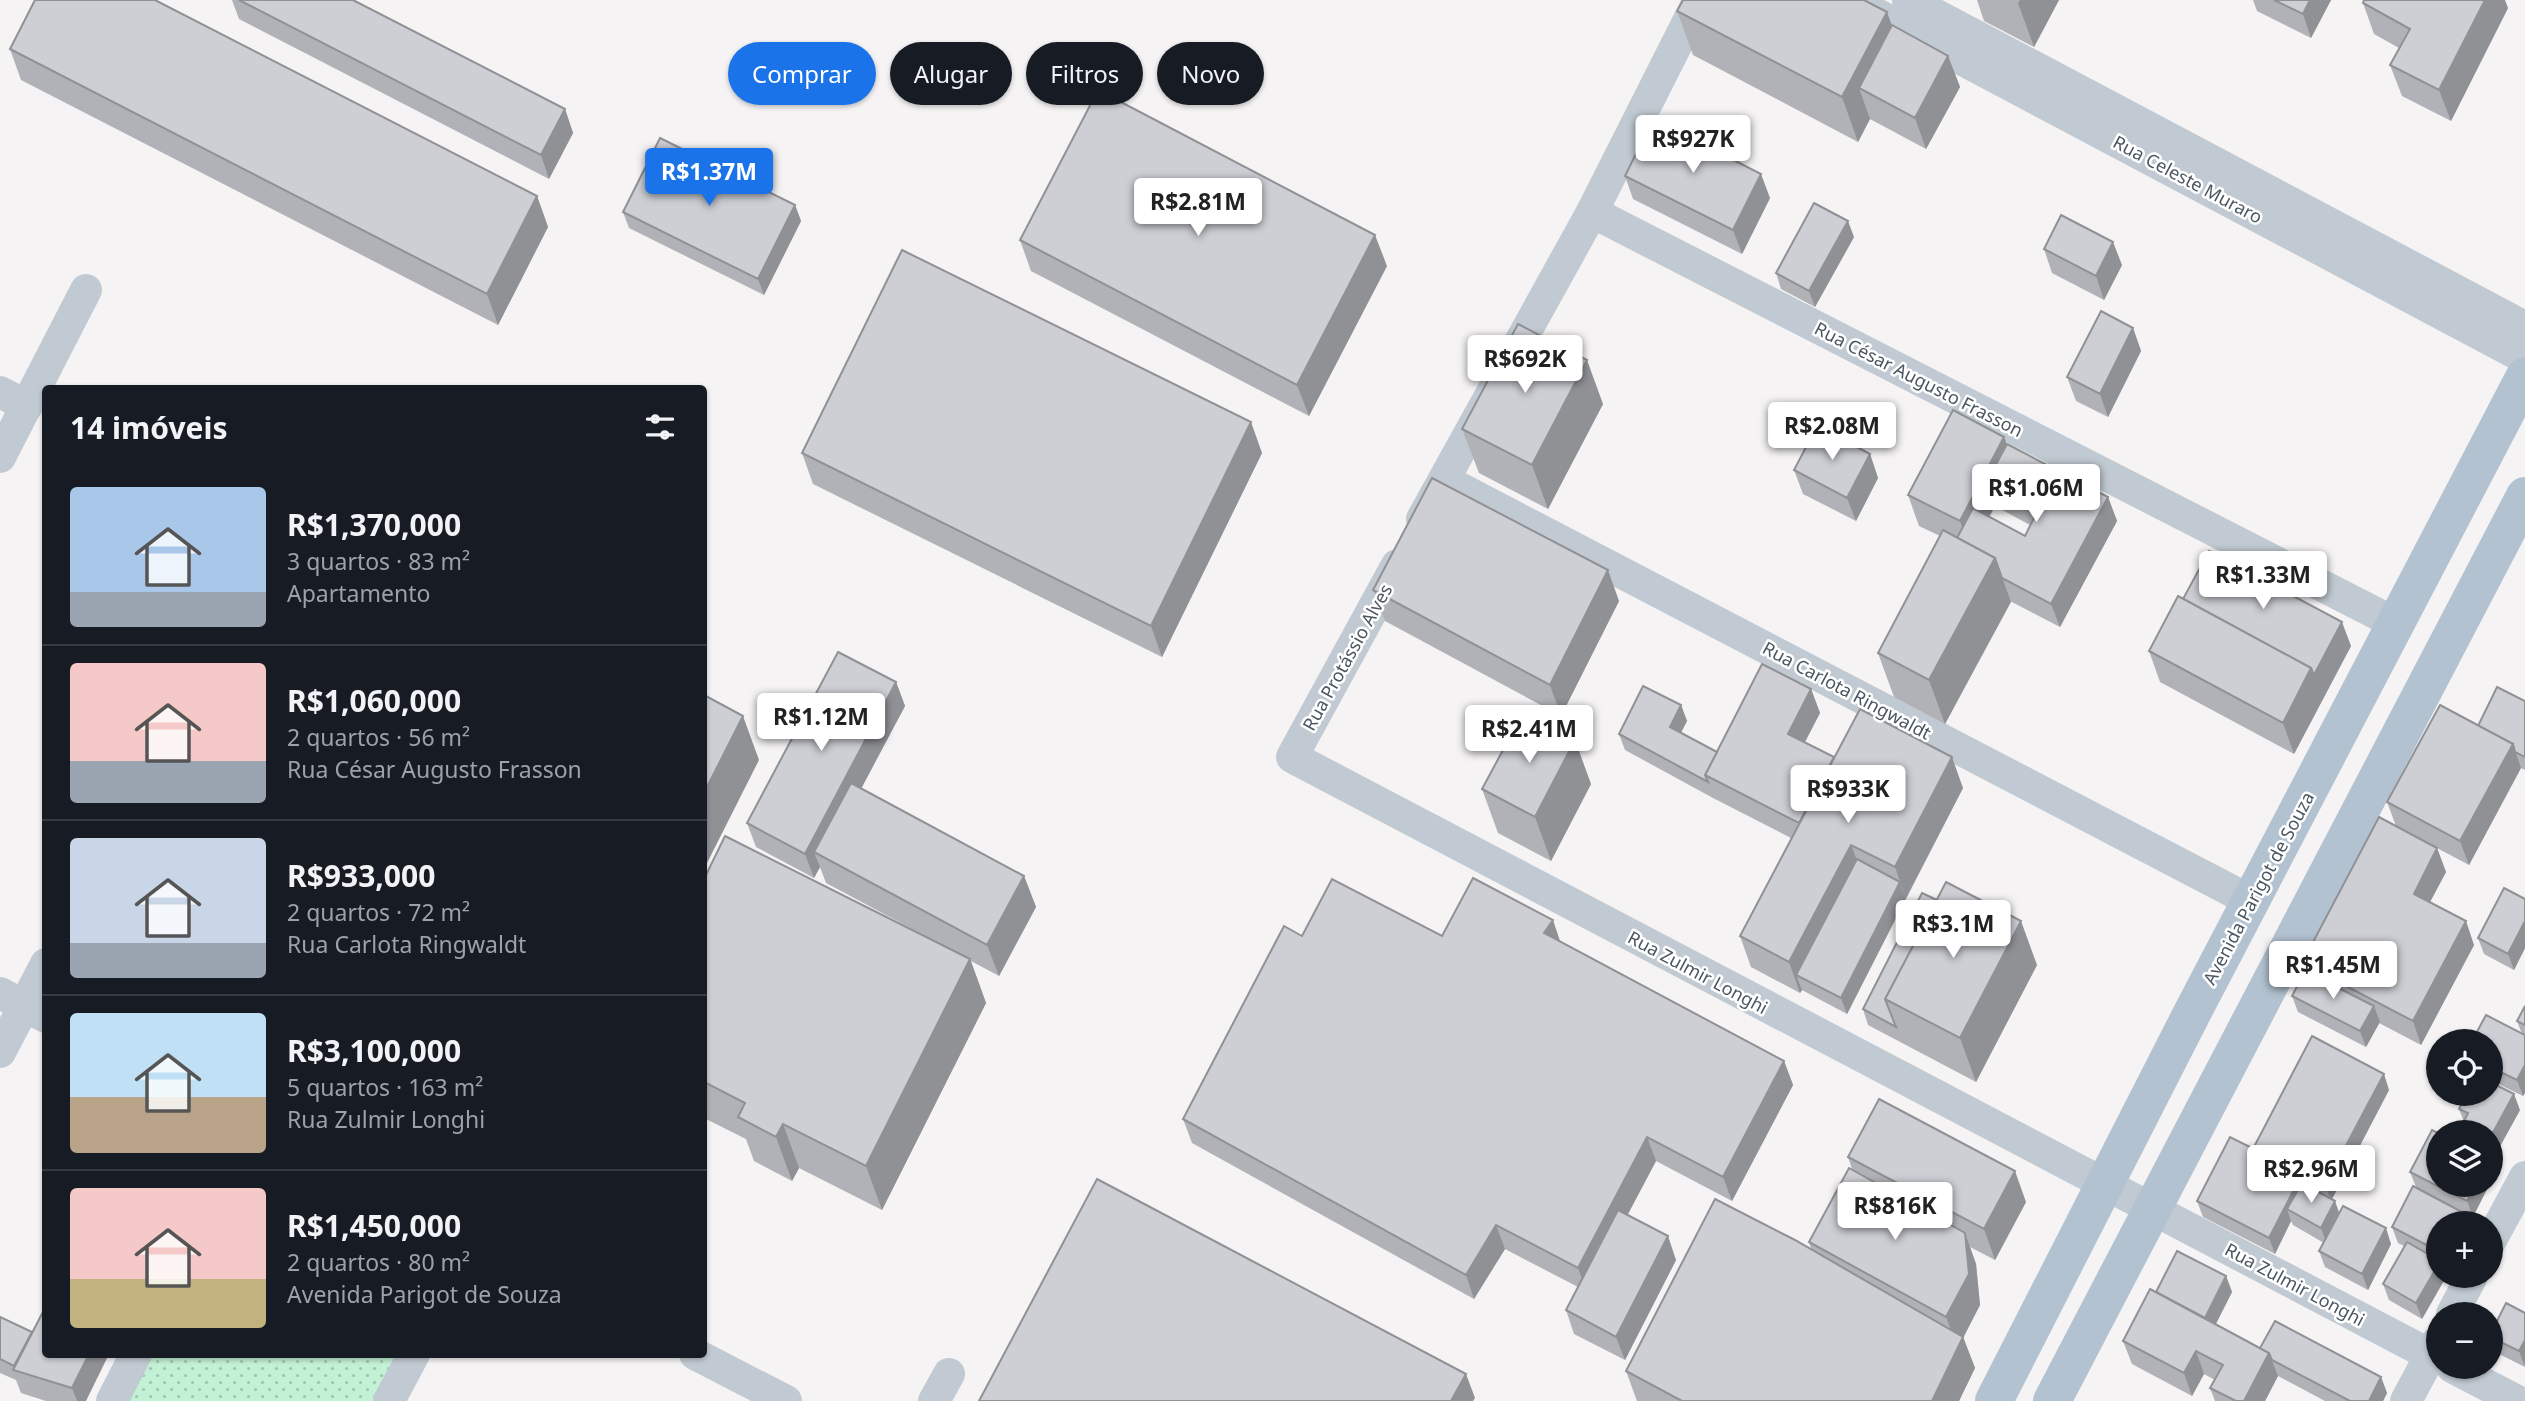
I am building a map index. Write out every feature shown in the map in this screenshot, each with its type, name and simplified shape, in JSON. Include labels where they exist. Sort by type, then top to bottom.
[{"type":"main road","name":"Avenida Parigot de Souza","points":[[1994,1401],[2190,1017],[2525,376]]},
{"type":"main road","points":[[2484,575],[2470,581],[2460,580],[2454,574],[2451,559],[2493,473],[2505,411]]},
{"type":"main road","points":[[2052,1401],[2525,496]]},
{"type":"main road","points":[[2153,1209],[2133,1189],[2129,1182],[2130,1173],[2178,1082],[2190,1017]]},
{"type":"main road","points":[[2083,1342],[2092,1302],[2129,1220],[2123,1203],[2105,1186]]},
{"type":"street","name":"Rua Protássio Alves","points":[[1292,757],[1592,212],[1699,0]]},
{"type":"street","name":"Rua Celeste Muraro","points":[[1850,0],[2525,327]]},
{"type":"street","name":"Rua Celeste Muraro","points":[[1908,0],[2127,132],[2525,358]]},
{"type":"street","name":"Rua César Augusto Frasson","points":[[1592,212],[2395,623]]},
{"type":"street","points":[[0,457],[13,399],[86,290]]},
{"type":"street","name":"Rua Carlota Ringwaldt","points":[[1444,480],[2251,901]]},
{"type":"street","name":"Rua Zulmir Longhi","points":[[1292,757],[2105,1186],[2426,1349]]},
{"type":"street","points":[[0,1052],[42,971]]},
{"type":"street","points":[[2503,1218],[2525,1177]]},
{"type":"street","points":[[112,1401],[134,1358]]},
{"type":"street","points":[[389,1401],[412,1358]]},
{"type":"street","points":[[703,1358],[786,1401]]},
{"type":"street","points":[[2406,1401],[2426,1375]]},
{"type":"street","name":"Rua Zulmir Longhi","points":[[2479,1379],[2517,1401]]},
{"type":"green space","points":[[146,1358],[394,1358],[372,1401],[124,1401]]},
{"type":"building","points":[[35,0],[155,0],[537,196],[487,294],[10,49]]},
{"type":"building","points":[[239,0],[353,0],[565,109],[541,155]]},
{"type":"building","points":[[1683,0],[1864,0],[1887,12],[1842,97],[1677,11]]},
{"type":"building","points":[[2274,0],[2310,0],[2303,14]]},
{"type":"building","points":[[2364,0],[2485,0],[2439,90],[2390,65],[2410,29],[2363,3]]},
{"type":"building","points":[[1892,25],[1948,56],[1915,118],[1859,88]]},
{"type":"building","points":[[1090,105],[1127,105],[1375,235],[1297,385],[1020,240]]},
{"type":"building","points":[[1653,119],[1761,174],[1733,230],[1625,176]]},
{"type":"building","points":[[660,138],[795,205],[758,279],[623,212]]},
{"type":"building","points":[[1814,203],[1848,221],[1809,291],[1776,273]]},
{"type":"building","points":[[2061,215],[2113,242],[2096,276],[2044,249]]},
{"type":"building","points":[[902,250],[1251,422],[1151,626],[802,453]]},
{"type":"building","points":[[2101,311],[2133,328],[2100,394],[2067,377]]},
{"type":"building","points":[[1518,324],[1587,360],[1532,465],[1462,429]]},
{"type":"building","points":[[1953,410],[2004,437],[1960,521],[1908,495]]},
{"type":"building","points":[[1817,426],[1870,454],[1847,498],[1794,470]]},
{"type":"building","points":[[2007,444],[2108,497],[2051,604],[2002,578],[1995,558],[1957,538],[1973,508],[2025,536],[2038,510],[1986,483]]},
{"type":"building","points":[[1432,478],[1608,570],[1550,685],[1373,590]]},
{"type":"building","points":[[1943,530],[1995,558],[1929,680],[1878,653]]},
{"type":"building","points":[[2209,551],[2342,622],[2314,675],[2311,668],[2183,599]]},
{"type":"building","points":[[2178,596],[2311,668],[2283,723],[2149,651]]},
{"type":"building","points":[[838,652],[896,682],[805,854],[747,823]]},
{"type":"building","points":[[1762,664],[1811,689],[1788,734],[1834,757],[1799,823],[1705,775]]},
{"type":"building","points":[[1643,686],[1681,705],[1670,727],[1717,752],[1705,775],[1708,782],[1619,734]]},
{"type":"building","points":[[2497,687],[2525,701],[2525,757],[2515,752],[2513,744],[2478,726]]},
{"type":"building","points":[[707,697],[743,716],[707,787]]},
{"type":"building","points":[[2440,705],[2513,744],[2460,841],[2387,802]]},
{"type":"building","points":[[1860,709],[1952,757],[1895,867],[1851,845],[1789,962],[1740,936]]},
{"type":"building","points":[[1523,713],[1575,740],[1535,817],[1482,789]]},
{"type":"building","points":[[851,783],[1024,876],[987,945],[814,852]]},
{"type":"building","points":[[2379,817],[2437,848],[2414,894],[2466,921],[2413,1021],[2302,963]]},
{"type":"building","points":[[725,836],[970,959],[866,1166],[783,1124],[776,1137],[738,1117],[745,1103],[707,1084],[707,873]]},
{"type":"building","points":[[1857,859],[1900,882],[1841,998],[1796,975]]},
{"type":"building","points":[[1473,878],[1553,920],[1544,933],[1784,1061],[1723,1177],[1647,1137],[1578,1268],[1496,1225],[1466,1275],[1183,1119],[1284,926],[1302,936],[1332,879],[1442,936]]},
{"type":"building","points":[[1946,882],[2021,921],[1960,1038],[1885,999]]},
{"type":"building","points":[[2504,888],[2525,899],[2525,921],[2508,954],[2478,938]]},
{"type":"building","points":[[1922,893],[1937,900],[1885,999],[1896,1027],[1863,1009]]},
{"type":"building","points":[[2305,971],[2374,1006],[2360,1031],[2292,996]]},
{"type":"building","points":[[2525,1006],[2525,1025],[2517,1021]]},
{"type":"building","points":[[2486,1015],[2525,1035],[2525,1065],[2517,1080],[2503,1073],[2503,1029],[2478,1029]]},
{"type":"building","points":[[2312,1036],[2384,1074],[2325,1185],[2302,1174],[2269,1238],[2197,1201],[2230,1137],[2272,1158],[2254,1147]]},
{"type":"building","points":[[2503,1088],[2514,1094],[2500,1120],[2464,1120],[2468,1113],[2459,1109],[2461,1106],[2503,1106]]},
{"type":"building","points":[[1879,1099],[2015,1171],[1984,1229],[1848,1157]]},
{"type":"building","points":[[2426,1141],[2426,1180],[2410,1172]]},
{"type":"building","points":[[1849,1168],[1965,1233],[1969,1274],[1946,1317],[1809,1242]]},
{"type":"building","points":[[1097,1179],[1466,1374],[1451,1401],[979,1401]]},
{"type":"building","points":[[2302,1183],[2335,1201],[2321,1228],[2287,1209]]},
{"type":"building","points":[[2413,1186],[2426,1193],[2426,1197],[2434,1197],[2460,1211],[2426,1211],[2426,1245],[2392,1227]]},
{"type":"building","points":[[1715,1199],[1795,1240],[1963,1337],[1932,1401],[1682,1401],[1626,1371]]},
{"type":"building","points":[[2343,1206],[2386,1228],[2362,1274],[2319,1251]]},
{"type":"building","points":[[1618,1210],[1668,1236],[1616,1337],[1566,1310]]},
{"type":"building","points":[[2407,1242],[2426,1253],[2426,1286],[2416,1303],[2383,1284]]},
{"type":"building","points":[[2177,1251],[2226,1276],[2205,1318],[2156,1292]]},
{"type":"building","points":[[2150,1289],[2269,1353],[2244,1401],[2236,1401],[2210,1388],[2223,1365],[2196,1351],[2184,1373],[2123,1341]]},
{"type":"building","points":[[2506,1303],[2525,1313],[2525,1340],[2519,1351],[2503,1343],[2503,1309]]},
{"type":"building","points":[[42,1314],[42,1358],[87,1358],[72,1388],[13,1370]]},
{"type":"building","points":[[0,1317],[32,1332],[14,1366],[0,1359]]},
{"type":"building","points":[[2275,1321],[2381,1377],[2369,1401],[2350,1401],[2272,1360],[2269,1353],[2260,1348]]}]
